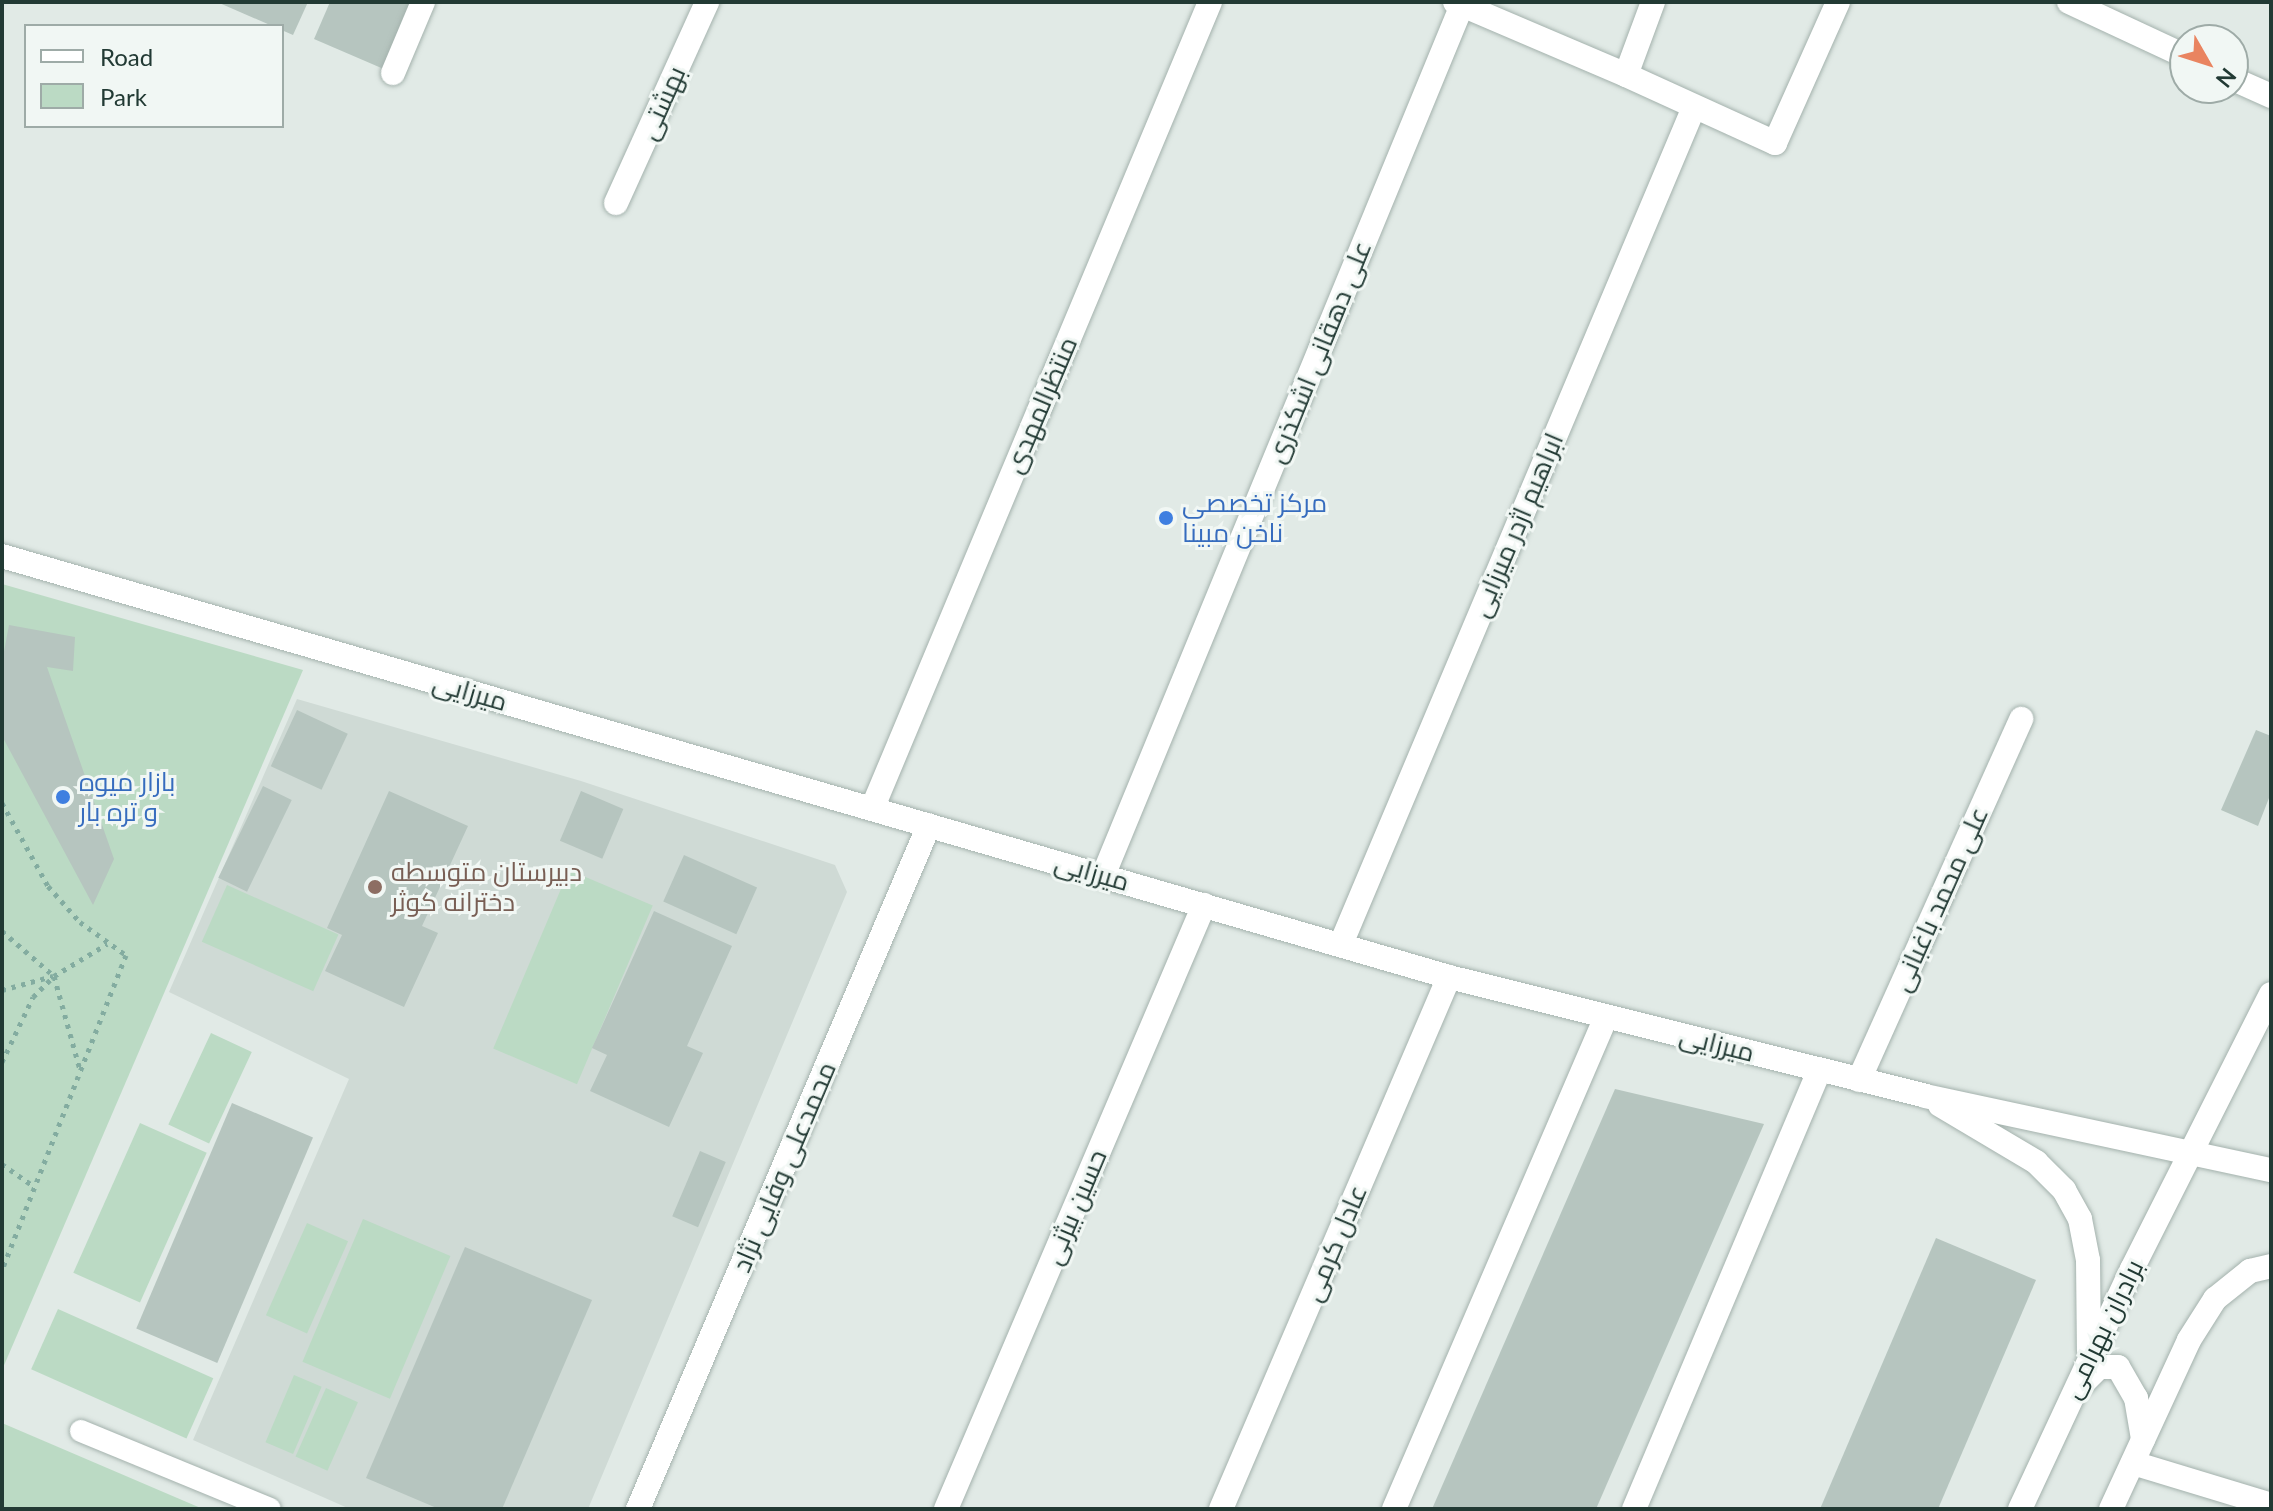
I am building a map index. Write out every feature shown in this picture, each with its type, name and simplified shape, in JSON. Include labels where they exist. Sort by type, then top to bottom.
[{"type":"street","points":[[393,73],[423,2]]},
{"type":"street","name":"بهشتی","points":[[616,203],[707,2]]},
{"type":"street","name":"منتظرالمهدی","points":[[872,809],[1210,2]]},
{"type":"street","points":[[1626,75],[1653,2]]},
{"type":"street","points":[[1458,4],[1626,75],[1775,143],[1838,2]]},
{"type":"street","points":[[2069,2],[2169,49]]},
{"type":"street","name":"علی دهقانی اشکذری","points":[[1103,876],[1458,4]]},
{"type":"street","points":[[2249,85],[2270,94]]},
{"type":"street","name":"ابراهیم اژدر میرزایی","points":[[1341,944],[1694,107]]},
{"type":"street","name":"میرزایی","points":[[2,556],[1449,977],[1925,1096],[2271,1170]]},
{"type":"street","name":"علی محمد باغبانی","points":[[1859,1080],[2021,719]]},
{"type":"street","name":"محمدعلی وفایی نژاد","points":[[638,1509],[929,825]]},
{"type":"street","name":"حسین بیژنی","points":[[946,1509],[1204,905]]},
{"type":"street","name":"عادل کرمی","points":[[1221,1509],[1449,977]]},
{"type":"street","name":"برادران بهرامی","points":[[2020,1509],[2089,1357],[2271,994]]},
{"type":"street","points":[[1394,1509],[1606,1017]]},
{"type":"street","points":[[1634,1509],[1819,1070]]},
{"type":"street","points":[[1925,1096],[2036,1162],[2064,1190],[2080,1219],[2088,1260],[2089,1357]]},
{"type":"street","points":[[2111,1509],[2215,1299],[2261,1268]]},
{"type":"street","points":[[2072,1394],[2099,1367],[2118,1367],[2136,1398],[2143,1439]]},
{"type":"street","points":[[2133,1463],[2271,1505]]},
{"type":"lane","points":[[81,1431],[270,1509]]},
{"type":"path","points":[[2,803],[48,886],[107,944],[126,955],[4,1257],[2,1269]]},
{"type":"path","points":[[2,931],[54,976],[80,1070]]},
{"type":"path","points":[[2,1062],[33,997],[54,976],[107,944]]},
{"type":"path","points":[[2,990],[54,976]]},
{"type":"path","points":[[2,1164],[34,1186]]},
{"type":"shaded area","points":[[297,699],[581,781],[835,865],[847,892],[588,1509],[350,1509],[193,1440],[349,1079],[169,992]]},
{"type":"green space","points":[[2,584],[303,670],[2,1370]]},
{"type":"green space","points":[[569,870],[653,906],[577,1084],[493,1049]]},
{"type":"green space","points":[[227,885],[338,935],[313,991],[202,942]]},
{"type":"green space","points":[[211,1033],[252,1052],[209,1144],[168,1125]]},
{"type":"green space","points":[[140,1123],[207,1153],[140,1303],[73,1273]]},
{"type":"green space","points":[[363,1219],[450,1256],[390,1399],[302,1362]]},
{"type":"green space","points":[[307,1223],[348,1241],[307,1334],[266,1315]]},
{"type":"green space","points":[[58,1309],[213,1378],[186,1438],[31,1369]]},
{"type":"green space","points":[[294,1375],[322,1387],[293,1454],[265,1442]]},
{"type":"green space","points":[[326,1388],[358,1402],[327,1471],[295,1457]]},
{"type":"green space","points":[[2,1423],[203,1509],[2,1509]]},
{"type":"building","points":[[217,2],[308,2],[293,35],[284,31],[284,24],[268,24]]},
{"type":"building","points":[[330,2],[415,2],[386,70],[314,39]]},
{"type":"building","name":"بازار میوه و تره بار","points":[[9,625],[75,637],[73,671],[47,667],[114,859],[93,905],[2,736],[2,662]]},
{"type":"building","points":[[297,710],[348,734],[322,790],[271,766]]},
{"type":"building","points":[[2256,730],[2271,736],[2271,793],[2258,826],[2221,810]]},
{"type":"building","points":[[263,786],[292,800],[247,892],[218,878]]},
{"type":"building","points":[[389,791],[468,826],[422,926],[438,933],[404,1007],[325,971],[342,935],[327,928]]},
{"type":"building","points":[[581,791],[623,809],[602,859],[560,841]]},
{"type":"building","points":[[684,855],[757,888],[736,934],[663,902]]},
{"type":"building","points":[[654,911],[732,946],[687,1046],[703,1053],[669,1127],[590,1091],[607,1055],[592,1048]]},
{"type":"building","points":[[1615,1089],[1764,1124],[1596,1509],[1432,1509]]},
{"type":"building","points":[[232,1103],[313,1137],[217,1363],[136,1329]]},
{"type":"building","points":[[700,1151],[726,1162],[698,1227],[672,1216]]},
{"type":"building","points":[[1936,1238],[2036,1280],[1938,1509],[1820,1509]]},
{"type":"building","points":[[465,1247],[592,1300],[502,1509],[439,1509],[366,1478]]},
{"type":"place","name":"مرکز تخصصی ناخن مبینا","points":[[1166,518]]},
{"type":"place","name":"بازار میوه و تره بار","points":[[63,797]]},
{"type":"place","name":"دبیرستان متوسطه دخترانه کوثر","points":[[375,887]]}]
